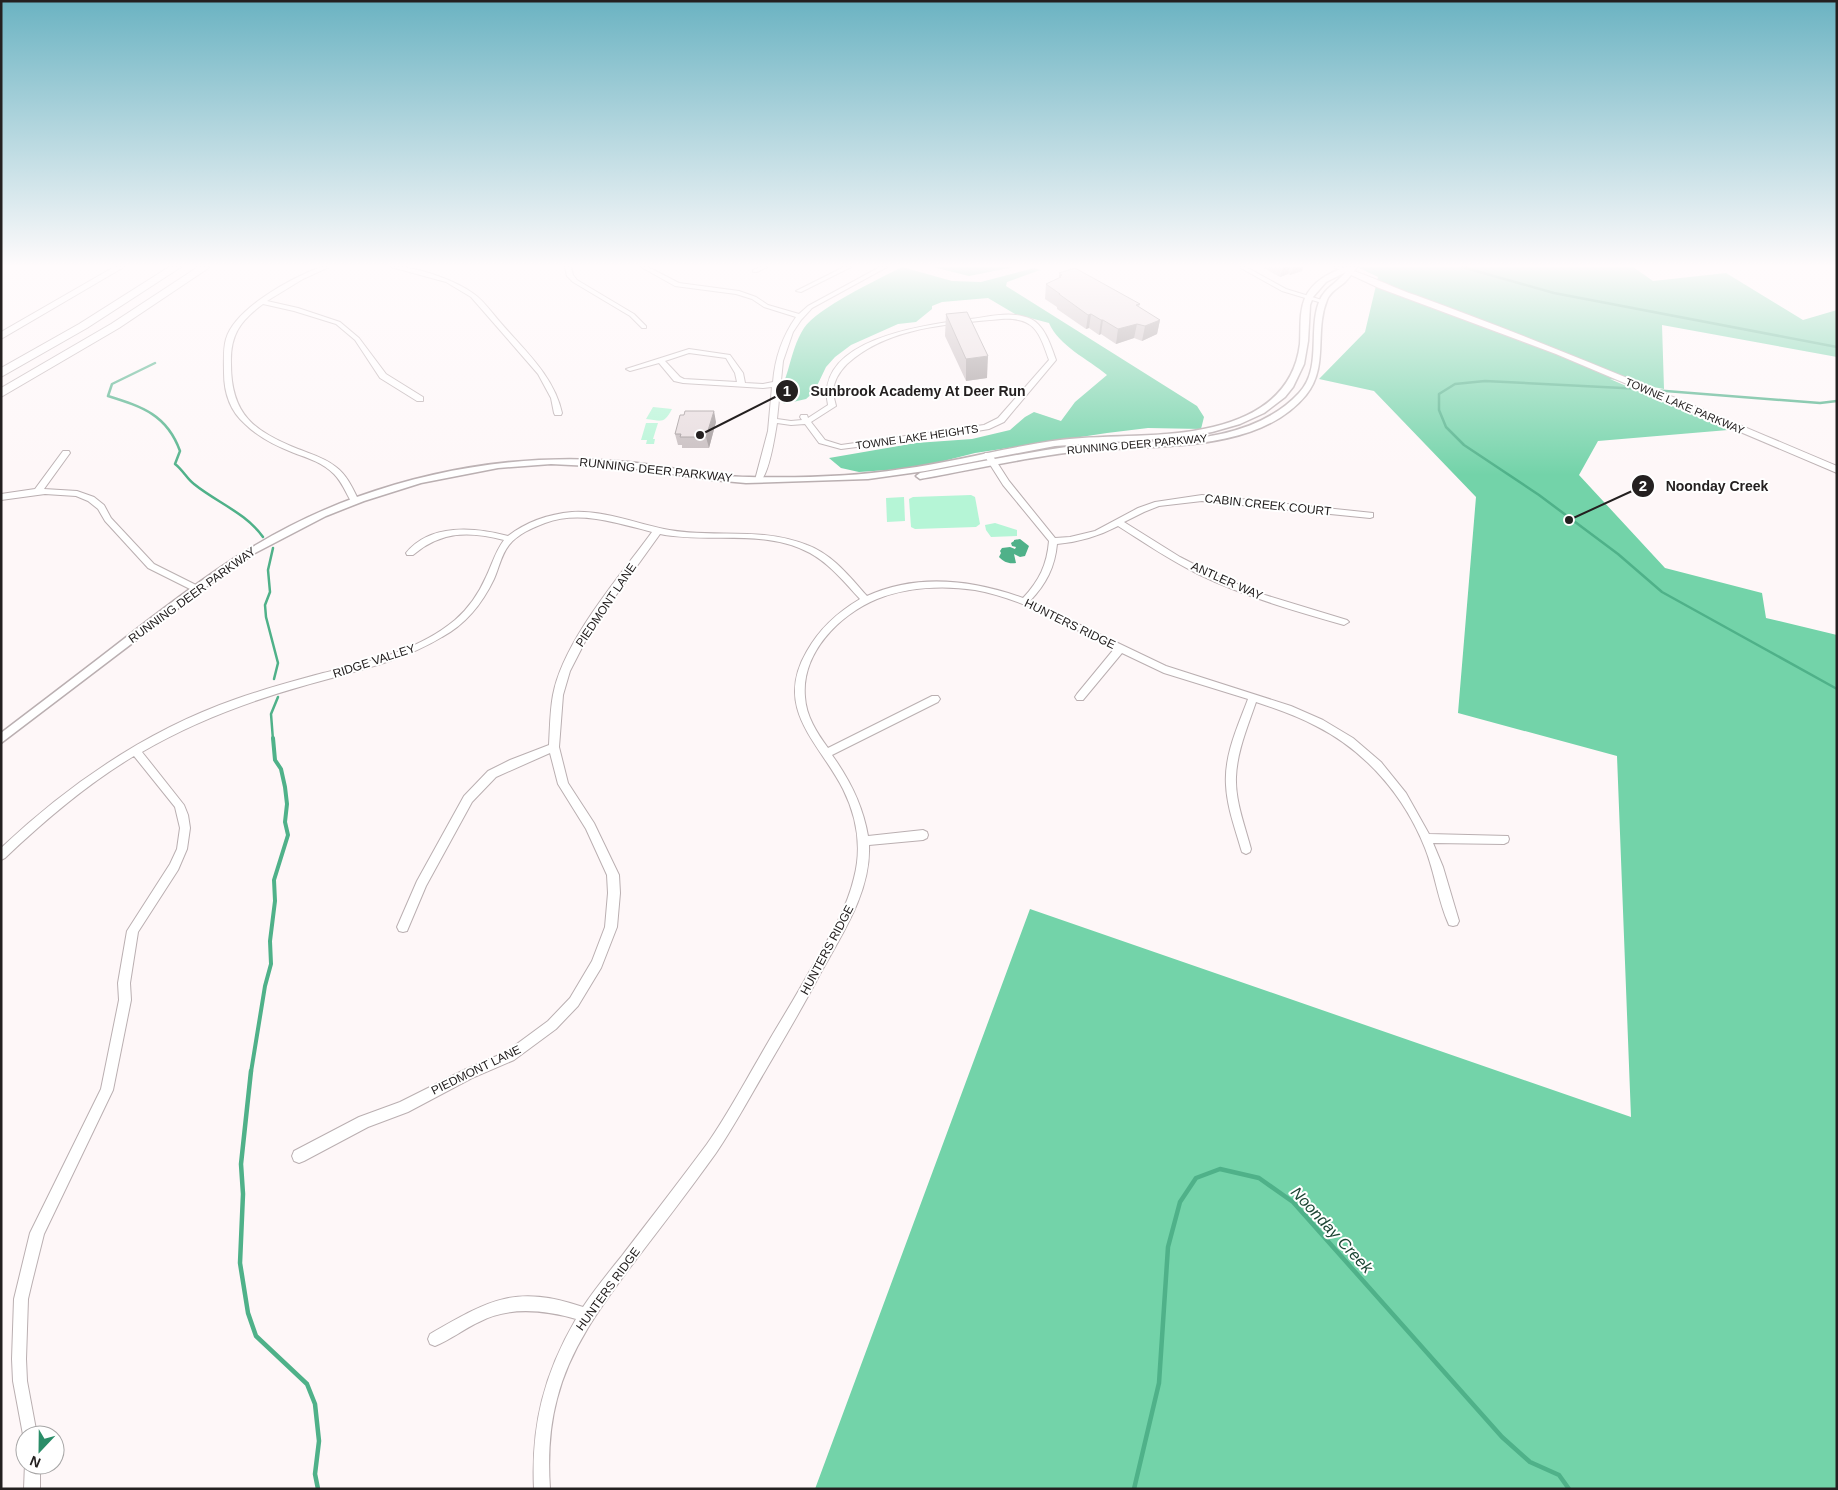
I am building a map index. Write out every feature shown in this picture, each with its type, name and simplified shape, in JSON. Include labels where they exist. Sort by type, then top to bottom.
[{"type":"highway","points":[[1,373],[65,337]]},
{"type":"highway","points":[[1,381],[80,337]]},
{"type":"highway","points":[[1,393],[97,337]]},
{"type":"main road","name":"TOWNE LAKE PARKWAY","points":[[1519,337],[1837,470]]},
{"type":"main road","name":"TOWNE LAKE PARKWAY","points":[[1541,337],[1837,460]]},
{"type":"street","points":[[229,337],[228,368],[232,404],[244,421],[260,434],[331,467],[341,477],[355,501]]},
{"type":"street","points":[[355,337],[383,376],[420,399]]},
{"type":"street","points":[[509,337],[545,378],[555,398],[558,413]]},
{"type":"street","points":[[760,480],[769,447],[775,384],[788,337]]},
{"type":"street","name":"TOWNE LAKE HEIGHTS","points":[[773,420],[785,423],[806,420],[831,401],[829,389],[833,377],[842,365],[873,342],[888,337]]},
{"type":"street","name":"TOWNE LAKE HEIGHTS","points":[[806,420],[816,438],[832,446],[841,447],[986,427],[1001,420],[1053,360],[1041,337]]},
{"type":"street","name":"RUNNING DEER PARKWAY","points":[[760,480],[886,474],[988,454],[1063,442],[1204,431],[1233,423],[1259,411],[1286,391],[1297,374],[1302,357],[1304,337]]},
{"type":"street","name":"RUNNING DEER PARKWAY","points":[[1,739],[197,588],[271,539],[355,501],[438,476],[487,467],[538,462],[601,462],[791,484],[856,484],[899,480],[1088,447],[1189,442],[1236,432],[1263,422],[1294,403],[1310,383],[1316,368],[1317,337]]},
{"type":"street","points":[[630,369],[689,351],[728,356],[739,372],[741,384]]},
{"type":"street","points":[[660,360],[677,379],[763,386],[775,384]]},
{"type":"street","points":[[38,491],[66,453]]},
{"type":"street","points":[[988,454],[1006,483],[1053,541],[1050,567],[1044,580],[1025,601]]},
{"type":"street","points":[[1,497],[38,491],[75,494],[95,500],[106,512],[108,519],[151,566],[197,588]]},
{"type":"street","name":"CABIN CREEK COURT","points":[[1053,541],[1089,536],[1141,510],[1158,504],[1202,498],[1370,515]]},
{"type":"street","points":[[410,553],[418,544],[445,533],[486,532],[510,539],[535,525],[562,516],[589,516],[658,530],[715,536],[769,538],[795,543],[820,554],[865,599]]},
{"type":"street","name":"ANTLER WAY","points":[[1118,522],[1170,555],[1212,577],[1256,595],[1344,622]]},
{"type":"street","name":"PIEDMONT LANE","points":[[299,1156],[364,1122],[403,1107],[468,1074],[510,1056],[552,1025],[574,1002],[586,984],[597,964],[611,927],[614,893],[613,875],[590,826],[563,784],[554,747],[558,695],[565,671],[587,628],[658,530]]},
{"type":"street","name":"RIDGE VALLEY","points":[[1,855],[64,799],[163,735],[213,712],[282,688],[385,659],[428,642],[461,620],[470,610],[483,590],[510,539]]},
{"type":"street","name":"HUNTERS RIDGE","points":[[542,1489],[540,1454],[544,1419],[551,1388],[566,1351],[586,1314],[711,1149],[729,1122],[800,1001],[852,905],[860,882],[864,841],[847,787],[811,734],[799,695],[805,664],[822,634],[834,622],[865,599],[898,589],[937,582],[986,590],[1025,601],[1166,670],[1300,712],[1322,723],[1343,735],[1372,758],[1394,783],[1426,838],[1454,921]]},
{"type":"street","points":[[1080,697],[1120,649]]},
{"type":"street","points":[[1246,849],[1235,807],[1231,776],[1253,697]]},
{"type":"street","points":[[825,754],[935,699]]},
{"type":"street","points":[[403,927],[421,884],[468,799],[492,774],[554,747]]},
{"type":"street","points":[[28,1425],[20,1382],[21,1299],[38,1233],[107,1090],[125,1000],[124,983],[133,931],[174,867],[184,838],[183,815],[179,805],[136,751]]},
{"type":"street","points":[[864,841],[922,835]]},
{"type":"street","points":[[1426,838],[1504,839]]},
{"type":"street","points":[[435,1338],[497,1307],[528,1303],[563,1307],[586,1314]]},
{"type":"street","points":[[32,1475],[32,1489]]},
{"type":"shaded area","points":[[870,337],[851,345],[835,357],[826,367],[814,392],[806,399],[784,404],[782,391],[794,348],[799,338]]},
{"type":"shaded area","points":[[1058,337],[1086,337],[1197,406],[1204,417],[1201,429],[1148,428],[1107,433],[975,453],[916,468],[859,472],[841,468],[829,458],[916,443],[972,439],[1010,430],[1034,412],[1061,421],[1075,402],[1107,375]]},
{"type":"shaded area","points":[[1361,337],[1662,337],[1664,389],[1610,379],[1728,430],[1598,441],[1579,475],[1665,568],[1762,593],[1766,618],[1837,635],[1837,1489],[815,1489],[1030,909],[1631,1117],[1617,756],[1458,713],[1476,497],[1374,391],[1319,379]]},
{"type":"shaded area","points":[[1725,337],[1837,337],[1837,357]]},
{"type":"shaded area","points":[[653,407],[672,409],[667,417],[662,420],[646,419]]},
{"type":"shaded area","points":[[646,423],[658,423],[653,439],[655,439],[654,444],[646,444],[647,440],[641,440]]},
{"type":"shaded area","points":[[971,495],[975,497],[980,524],[976,527],[915,529],[911,527],[909,499],[913,497]]},
{"type":"shaded area","points":[[904,497],[905,521],[887,522],[886,498]]},
{"type":"shaded area","points":[[995,523],[1017,530],[1017,536],[991,537],[985,525]]},
{"type":"shaded area","points":[[1020,539],[1029,546],[1025,556],[1020,557],[1014,554],[1016,563],[1006,562],[999,557],[1002,548],[1010,547],[1015,549],[1016,547],[1012,546],[1011,543],[1014,540]]},
{"type":"building","points":[[956,337],[979,337],[988,356],[966,359]]},
{"type":"building","points":[[685,411],[714,411],[706,437],[680,437],[681,434],[675,434],[680,415],[684,415]]},
{"type":"waterway","name":"Noonday Creek","points":[[1782,337],[1837,347]]},
{"type":"waterway","points":[[155,363],[112,384],[108,396],[143,409],[161,421],[175,439],[180,451],[175,464],[192,482],[239,514],[263,537]]},
{"type":"waterway","name":"Noonday Creek","points":[[1642,389],[1485,381],[1455,384],[1439,394],[1439,410],[1446,427],[1464,445],[1539,495],[1618,554],[1662,592],[1837,689]]},
{"type":"waterway","name":"Noonday Creek","points":[[1653,390],[1820,403],[1837,401]]},
{"type":"waterway","points":[[273,548],[268,570],[270,592],[265,605],[266,617],[278,663],[274,679]]},
{"type":"waterway","points":[[273,740],[271,714],[278,697]]},
{"type":"waterway","points":[[251,1072],[265,986],[271,964],[270,941],[275,901],[274,880],[288,835],[285,822],[287,804],[285,787],[281,769],[275,760],[273,738]]},
{"type":"waterway","points":[[251,1071],[241,1164],[243,1194],[240,1263],[248,1313],[256,1336],[307,1384],[315,1404],[319,1441],[315,1474],[318,1489]]},
{"type":"waterway","name":"Noonday Creek","points":[[1134,1489],[1159,1383],[1168,1247],[1180,1202],[1196,1178],[1220,1169],[1259,1178],[1293,1202],[1502,1437],[1530,1462],[1559,1475],[1569,1489]]},
{"type":"place","name":"Sunbrook Academy At Deer Run","points":[[700,435]]},
{"type":"place","name":"Noonday Creek","points":[[1569,520]]}]
